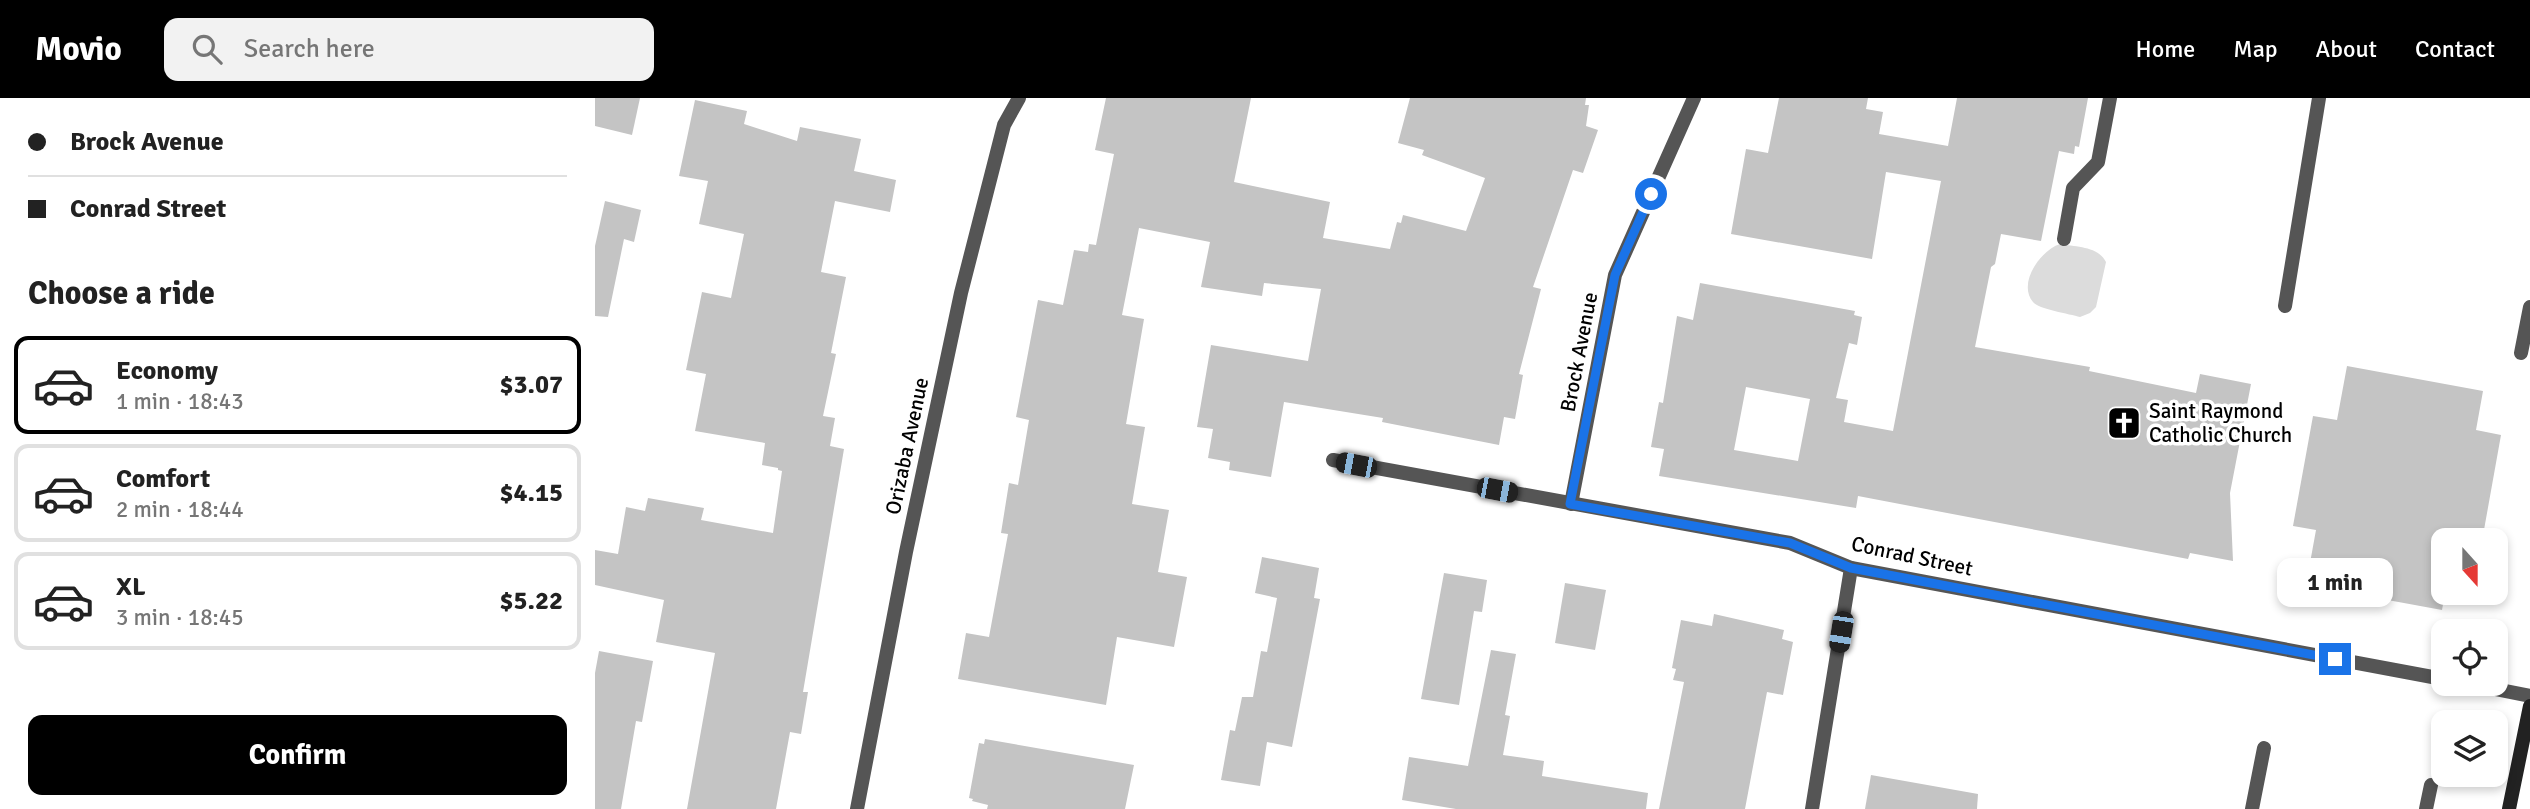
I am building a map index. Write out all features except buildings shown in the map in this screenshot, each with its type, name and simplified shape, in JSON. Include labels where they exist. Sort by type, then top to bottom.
[{"type":"main road","points":[[2509,809],[2530,706]]},
{"type":"street","name":"Orizaba Avenue","points":[[857,809],[906,552],[961,293],[1004,125],[1019,98]]},
{"type":"street","name":"Brock Avenue","points":[[1570,504],[1615,275],[1694,98]]},
{"type":"street","points":[[2064,239],[2073,188],[2098,162],[2110,98]]},
{"type":"street","points":[[2285,306],[2319,98]]},
{"type":"street","points":[[2521,353],[2530,307]]},
{"type":"street","name":"Conrad Street","points":[[1333,460],[1790,543],[1851,568],[2431,677]]},
{"type":"street","points":[[1812,809],[1851,568]]},
{"type":"street","points":[[2508,692],[2530,696]]},
{"type":"street","points":[[2252,809],[2264,748]]},
{"type":"street","points":[[2426,809],[2431,785]]},
{"type":"shaded area","points":[[2060,244],[2092,250],[2106,262],[2096,307],[2080,317],[2036,305],[2029,294],[2028,286],[2033,268],[2046,253]]},
{"type":"place","name":"Saint Raymond Catholic Church","points":[[2124,423]]},
{"type":"route","points":[[1651,194],[1615,275],[1570,504],[1790,543],[1851,568],[2335,659]]}]
